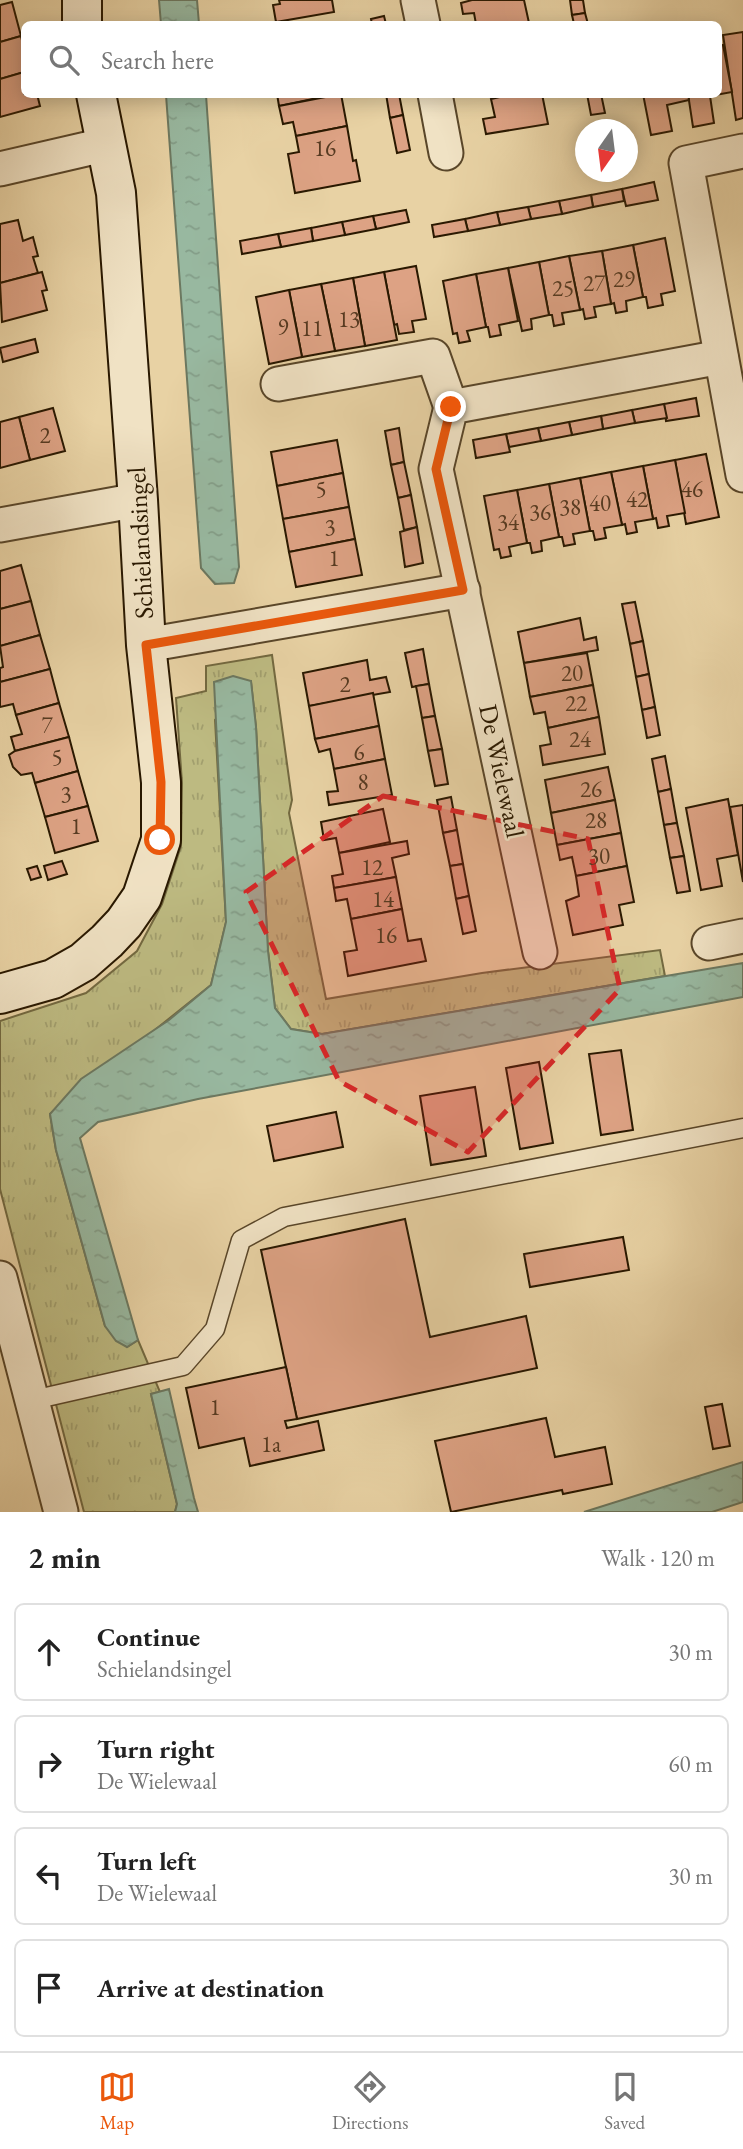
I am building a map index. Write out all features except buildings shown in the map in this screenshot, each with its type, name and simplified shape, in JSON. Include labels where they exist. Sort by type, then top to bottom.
[{"type":"street","points":[[82,0],[82,21]]},
{"type":"street","points":[[418,0],[422,21]]},
{"type":"street","name":"Schielandsingel","points":[[0,994],[53,979],[83,962],[124,923],[142,897],[160,840],[161,782],[146,645],[116,193],[97,98]]},
{"type":"street","points":[[436,98],[446,153]]},
{"type":"street","points":[[0,169],[108,144]]},
{"type":"street","points":[[743,151],[686,163],[743,475]]},
{"type":"street","points":[[278,384],[433,356],[451,407],[721,357]]},
{"type":"street","name":"De Wielewaal","points":[[451,407],[436,469],[540,952]]},
{"type":"street","points":[[0,526],[138,500]]},
{"type":"street","points":[[146,645],[463,590]]},
{"type":"street","points":[[709,943],[743,936]]},
{"type":"street","points":[[0,1278],[61,1512]]},
{"type":"lane","points":[[33,1400],[183,1366],[215,1329],[241,1240],[284,1217],[743,1128]]},
{"type":"highlighted area","points":[[383,796],[588,839],[620,989],[468,1152],[339,1081],[246,892]]},
{"type":"green space","points":[[272,655],[292,800],[289,813],[326,999],[482,973],[660,950],[665,976],[322,1034],[291,1029],[275,1008],[268,951],[256,727],[251,682],[215,720],[226,922],[211,985],[50,1114],[56,1150],[105,1326],[127,1347],[138,1340],[160,1392],[151,1394],[177,1504],[175,1512],[84,1512],[0,1189],[0,1021],[86,993],[137,951],[162,904],[181,846],[182,783],[176,698],[206,691],[206,666]]},
{"type":"water","points":[[159,0],[197,0],[199,21],[161,21]]},
{"type":"water","points":[[166,98],[206,98],[239,567],[234,583],[215,584],[201,568]]},
{"type":"water","points":[[233,676],[251,681],[268,951],[275,1008],[291,1029],[322,1034],[743,963],[743,997],[198,1099],[98,1122],[80,1138],[138,1340],[127,1347],[116,1341],[105,1326],[56,1150],[50,1114],[81,1079],[169,1020],[211,985],[226,922],[214,682]]},
{"type":"water","points":[[169,1389],[198,1512],[175,1512],[177,1504],[151,1394]]},
{"type":"water","points":[[743,1462],[743,1502],[712,1512],[584,1512]]},
{"type":"route","points":[[160,840],[161,782],[146,645],[463,590],[436,469],[451,407]]}]
